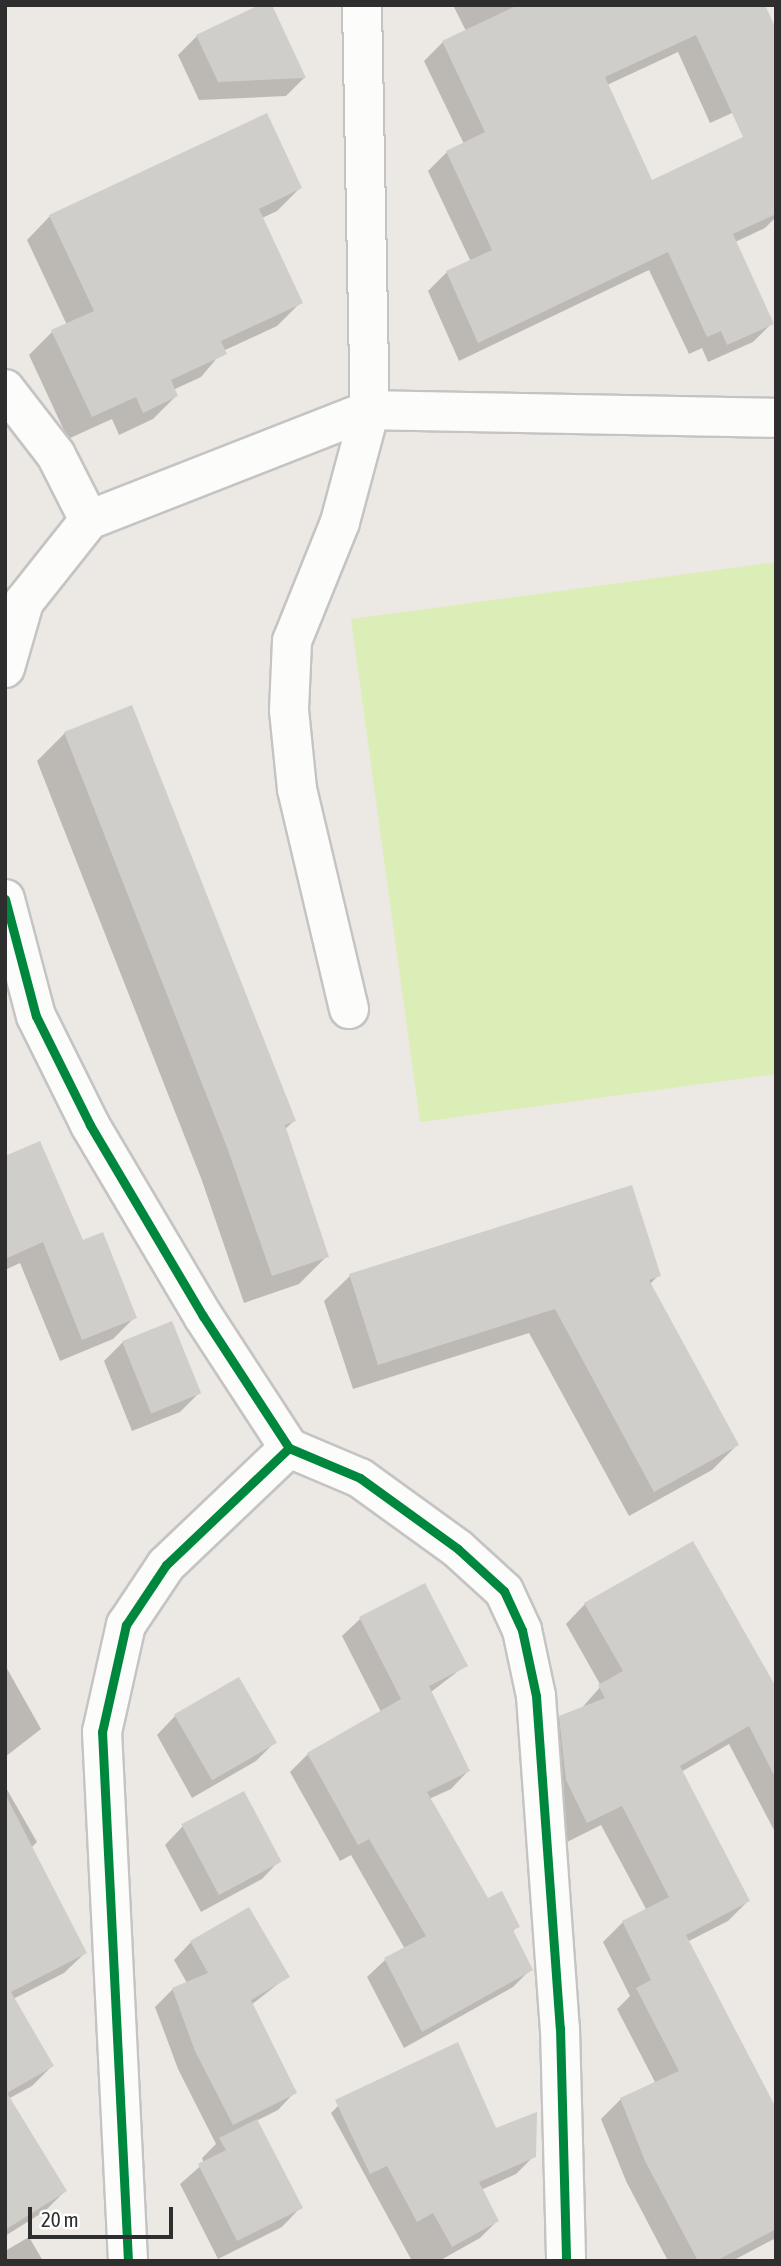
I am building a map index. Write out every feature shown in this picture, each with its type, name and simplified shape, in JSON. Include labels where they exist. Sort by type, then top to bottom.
[{"type":"street","points":[[349,1009],[297,789],[289,710],[292,641],[341,522],[370,410],[362,5]]},
{"type":"street","points":[[5,389],[56,455],[89,520]]},
{"type":"street","points":[[5,668],[24,602],[89,520],[370,410],[776,418]]},
{"type":"street","points":[[5,899],[36,1016],[90,1125],[203,1316],[289,1448],[360,1478],[458,1549],[505,1591],[523,1630],[536,1696],[560,2028],[566,2261]]},
{"type":"street","points":[[128,2261],[102,1732],[126,1625],[166,1565],[289,1448]]},
{"type":"green space","points":[[776,562],[776,1074],[420,1122],[351,619]]},
{"type":"building","points":[[259,5],[272,5],[306,78],[218,82],[196,35]]},
{"type":"building","points":[[518,5],[765,5],[776,29],[776,214],[733,234],[774,324],[727,345],[721,331],[707,337],[668,252],[478,343],[446,271],[492,250],[446,151],[485,132],[442,41]],"holes":[[[696,35],[743,137],[652,180],[605,77]]]},
{"type":"building","points":[[267,113],[302,188],[259,209],[303,303],[221,341],[227,354],[171,380],[178,396],[143,413],[136,397],[92,417],[51,330],[94,311],[49,215]]},
{"type":"building","points":[[132,705],[296,1121],[285,1125],[329,1257],[272,1276],[228,1150],[64,732]]},
{"type":"building","points":[[40,1141],[83,1240],[103,1232],[137,1318],[82,1340],[43,1242],[5,1259],[5,1156]]},
{"type":"building","points":[[632,1185],[661,1276],[649,1280],[739,1445],[654,1492],[555,1309],[378,1365],[349,1274]]},
{"type":"building","points":[[172,1321],[201,1393],[151,1414],[122,1341]]},
{"type":"building","points":[[693,1541],[776,1687],[776,1779],[749,1726],[680,1766],[750,1901],[686,1935],[776,2108],[776,2229],[716,2261],[698,2261],[645,2161],[620,2098],[679,2071],[636,1988],[651,1980],[622,1921],[669,1897],[622,1806],[587,1823],[566,1780],[559,1716],[605,1698],[598,1685],[623,1671],[584,1603]]},
{"type":"building","points":[[425,1583],[468,1666],[429,1686],[470,1771],[427,1792],[488,1898],[502,1891],[520,1927],[513,1930],[533,1970],[422,2032],[384,1958],[426,1936],[369,1839],[358,1845],[307,1753],[401,1699],[359,1617]]},
{"type":"building","points":[[239,1677],[277,1743],[212,1780],[174,1714]]},
{"type":"building","points":[[244,1791],[282,1862],[219,1895],[181,1824]]},
{"type":"building","points":[[5,1794],[87,1953],[11,1992],[54,2066],[7,2093],[67,2191],[5,2230]]},
{"type":"building","points":[[249,1907],[290,1977],[251,2000],[297,2093],[233,2125],[195,2051],[172,1988],[208,1973],[190,1941]]},
{"type":"building","points":[[458,2042],[496,2128],[537,2112],[536,2157],[479,2182],[499,2221],[452,2247],[433,2213],[417,2222],[387,2166],[370,2174],[335,2100]]},
{"type":"building","points":[[257,2119],[303,2208],[237,2241],[198,2164],[226,2150],[219,2138]]},
{"type":"cycle path","points":[[5,899],[36,1016],[90,1125],[203,1316],[289,1448],[360,1478],[458,1549],[504,1591],[522,1630],[536,1696],[560,2028],[566,2261]]},
{"type":"cycle path","points":[[128,2261],[102,1732],[126,1625],[166,1565],[289,1448]]}]
